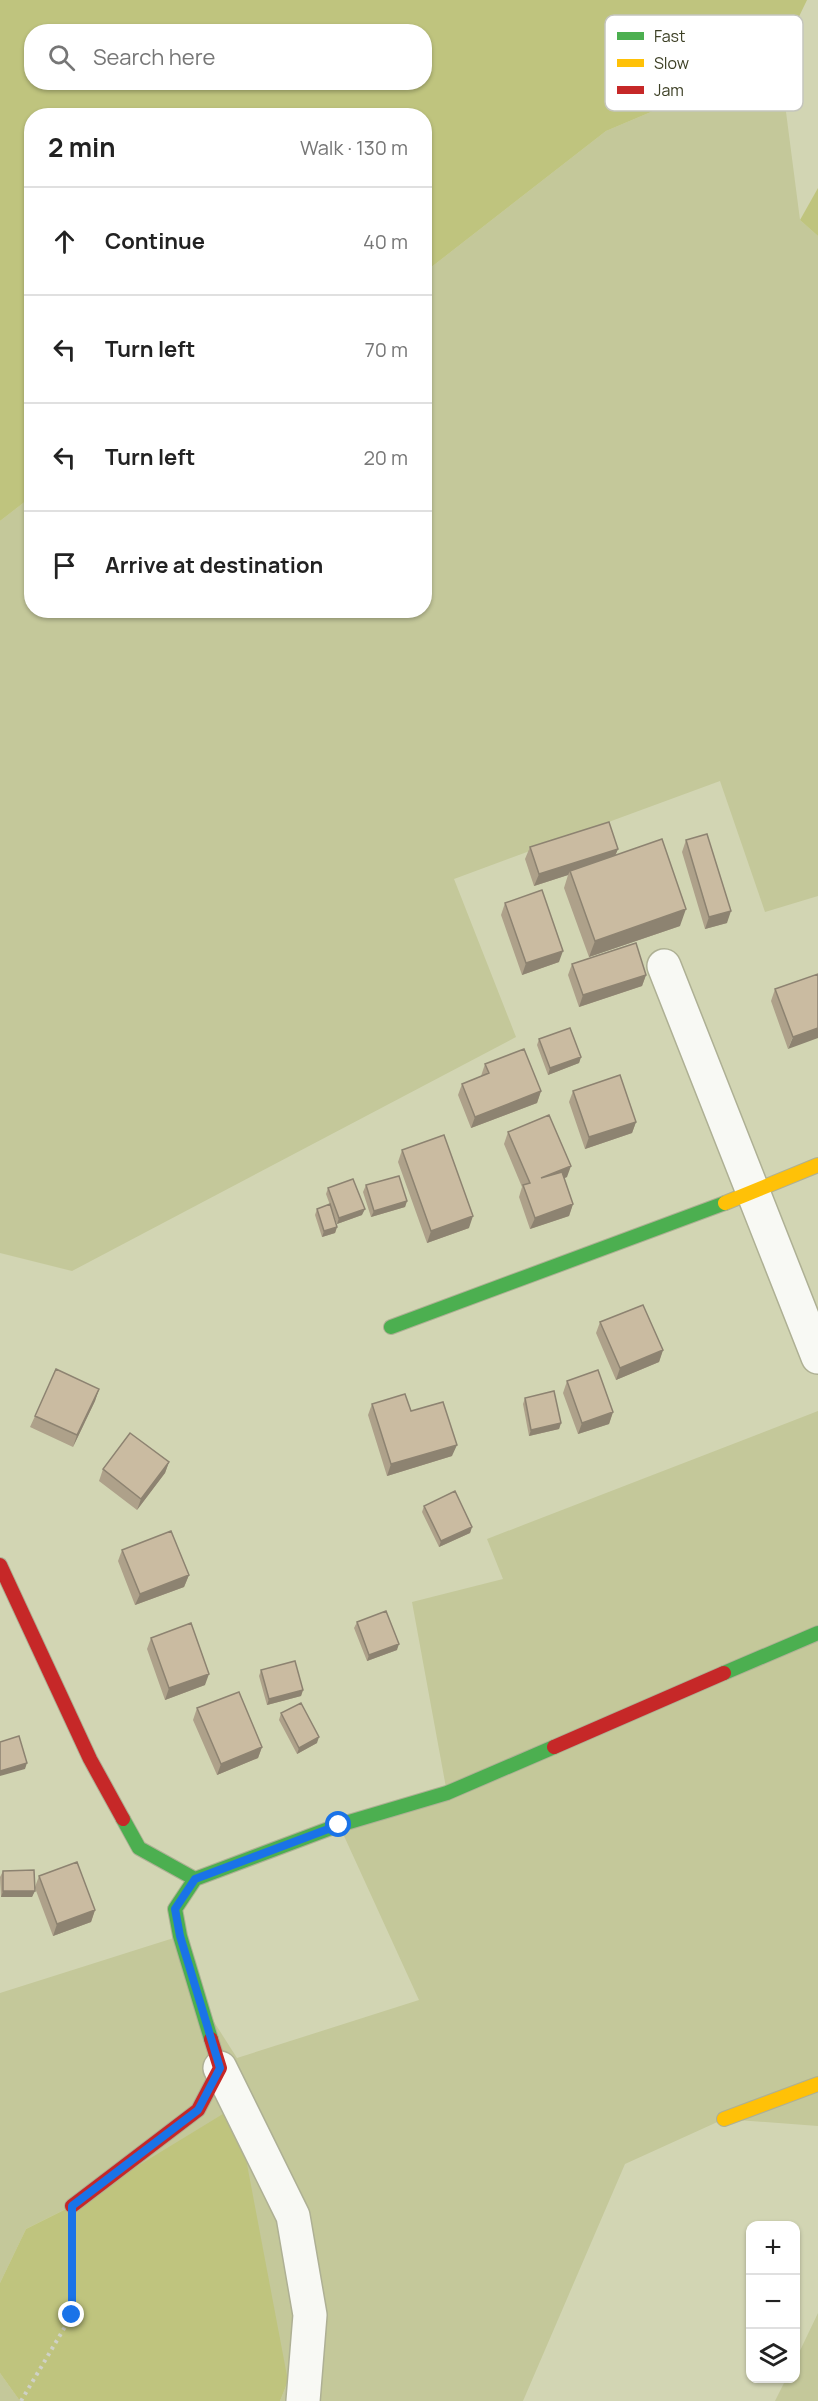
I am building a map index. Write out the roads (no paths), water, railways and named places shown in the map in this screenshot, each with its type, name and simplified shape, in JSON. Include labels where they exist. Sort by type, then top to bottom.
[{"type":"street","points":[[664,966],[818,1357]]},
{"type":"street","points":[[391,1327],[818,1166]]},
{"type":"street","points":[[0,1566],[90,1759],[139,1848],[195,1879]]},
{"type":"street","points":[[303,2401],[309,2315],[293,2216],[220,2068],[180,1936],[175,1909],[195,1879],[339,1825],[447,1793],[818,1633]]},
{"type":"street","points":[[72,2206],[198,2110],[220,2068]]},
{"type":"street","points":[[724,2119],[818,2084]]}]
